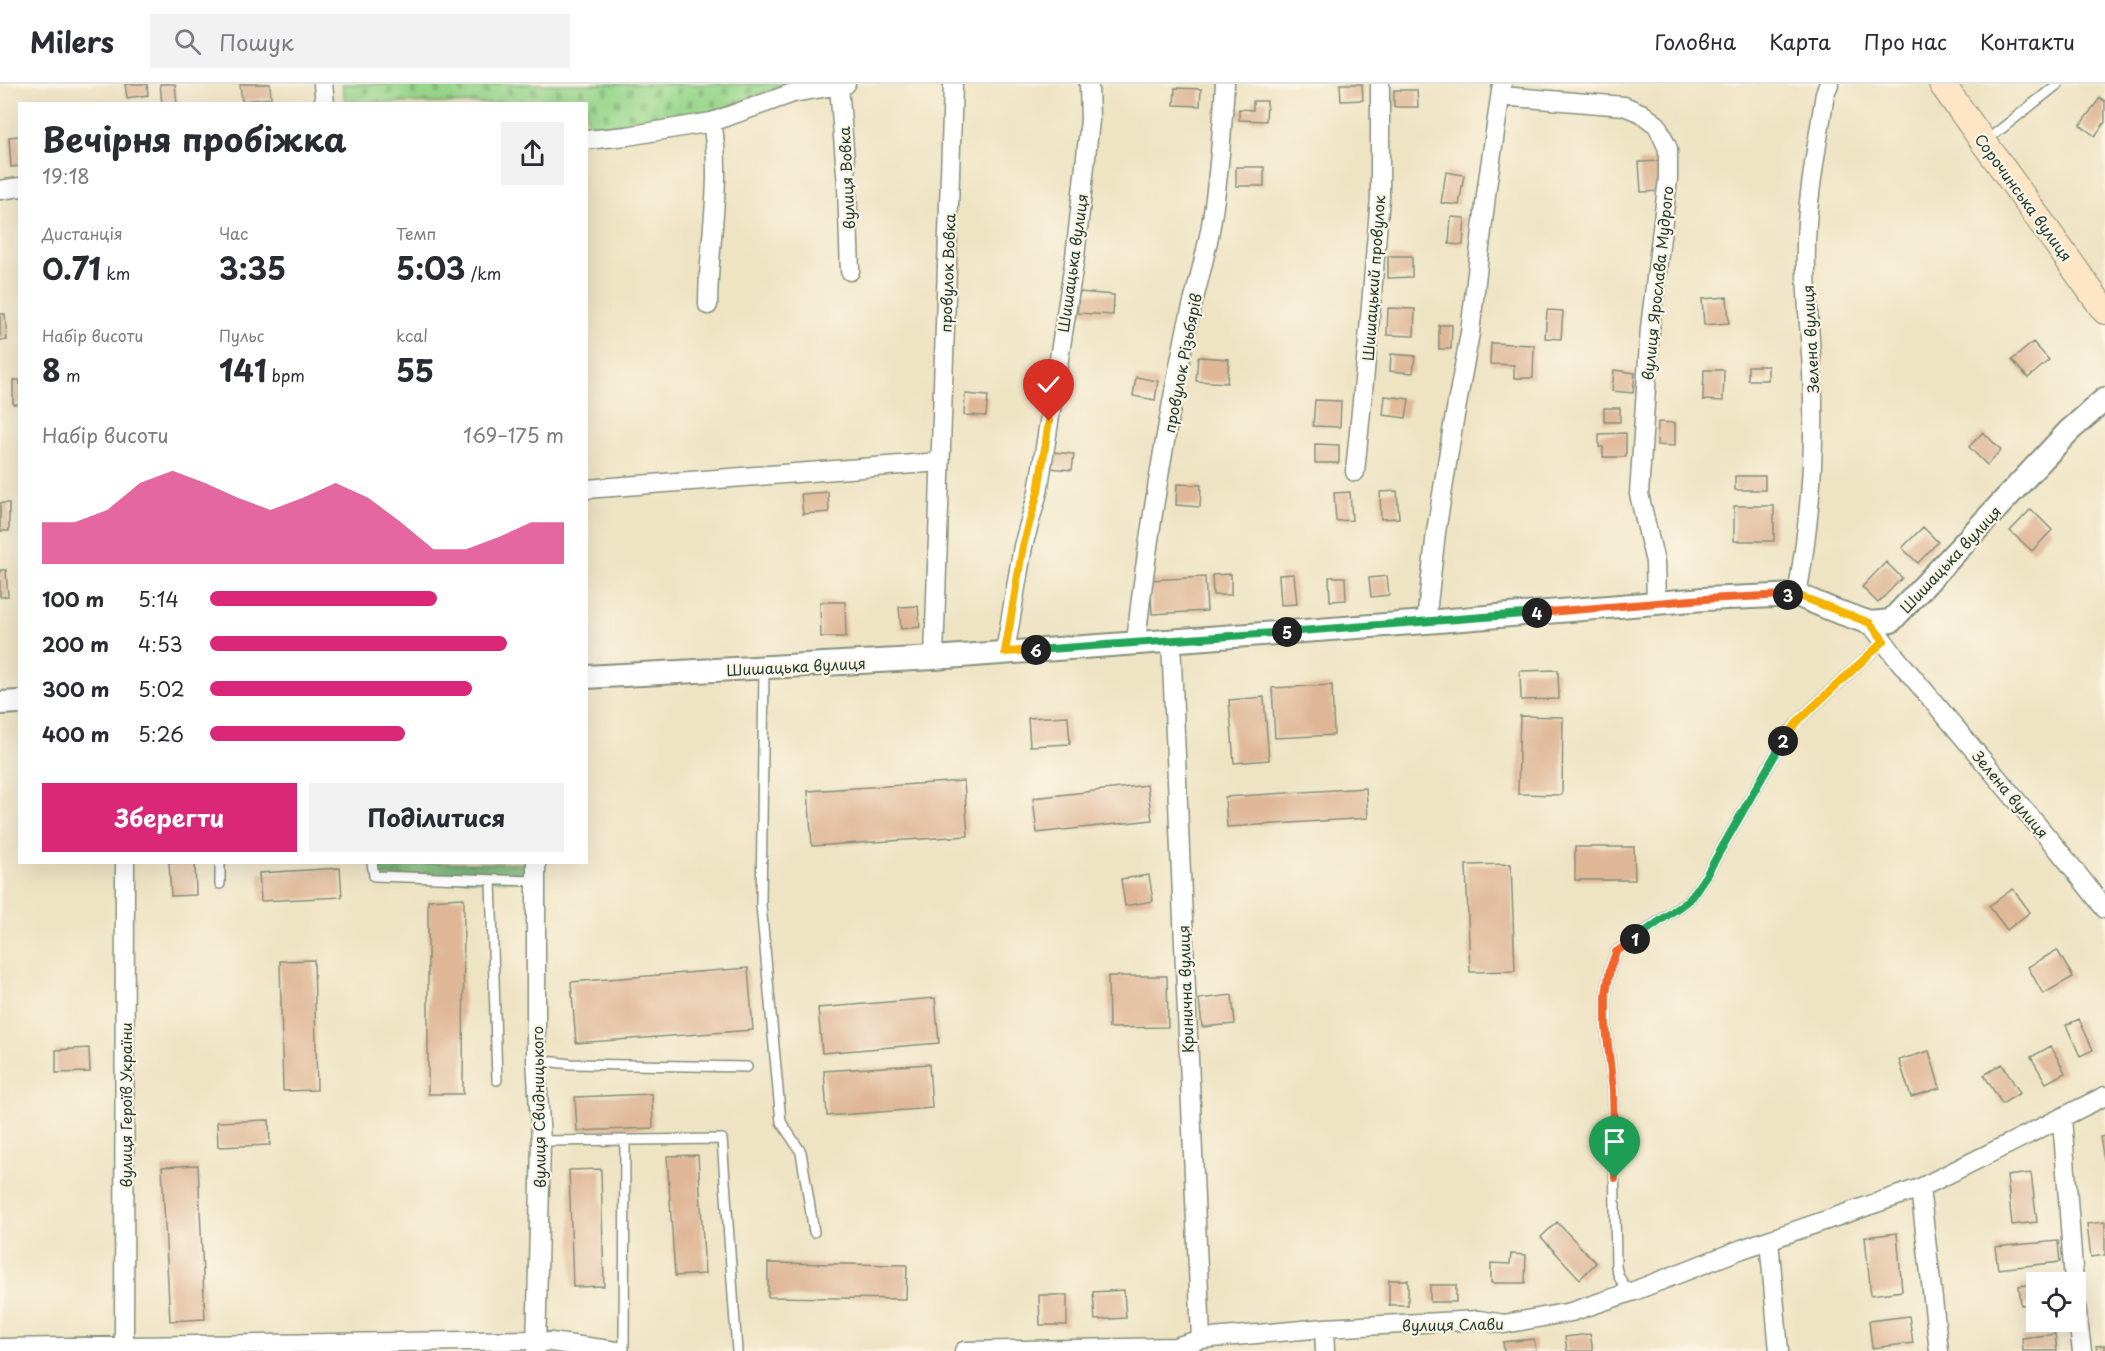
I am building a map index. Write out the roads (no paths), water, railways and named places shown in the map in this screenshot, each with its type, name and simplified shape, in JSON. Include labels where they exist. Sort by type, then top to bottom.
[{"type":"main road","name":"Сорочинська вулиця","points":[[1942,84],[2105,311]]},
{"type":"street","points":[[323,84],[325,102]]},
{"type":"street","name":"провулок Вовка","points":[[934,658],[953,84]]},
{"type":"street","name":"Шишацька вулиця","points":[[1005,652],[1023,546],[1038,492],[1075,257],[1090,120],[1089,84]]},
{"type":"street","name":"провулок Різьбярів","points":[[1136,642],[1144,573],[1186,331],[1211,226],[1219,165],[1225,84]]},
{"type":"street","name":"Шишацький провулок","points":[[1355,472],[1370,330],[1380,197],[1380,84]]},
{"type":"street","name":"Зелена вулиця","points":[[1797,595],[1803,561],[1814,439],[1808,314],[1807,224],[1825,93],[1829,84]]},
{"type":"street","name":"вулиця Вовка","points":[[588,140],[712,122],[794,93],[843,85],[850,271]]},
{"type":"street","name":"вулиця Ярослава Мудрого","points":[[1426,622],[1442,496],[1470,333],[1501,90],[1624,105],[1641,113],[1657,125],[1668,149],[1668,179],[1650,328],[1639,494],[1655,562],[1656,603]]},
{"type":"street","points":[[708,305],[715,202],[716,144],[712,122]]},
{"type":"street","name":"Шишацька вулиця","points":[[588,677],[934,658],[1656,603],[1797,595],[1870,623],[1891,621],[2069,431],[2105,399]]},
{"type":"street","points":[[588,489],[940,462]]},
{"type":"street","name":"Зелена вулиця","points":[[1870,623],[2105,909]]},
{"type":"street","name":"Кринична вулиця","points":[[1171,640],[1201,1339]]},
{"type":"street","points":[[0,703],[18,702]]},
{"type":"street","name":"вулиця Героїв України","points":[[124,1347],[125,864]]},
{"type":"street","name":"вулиця Свидницького","points":[[536,872],[536,1060],[541,1141],[536,1346]]},
{"type":"street","points":[[1939,1351],[1920,1188],[2105,1096]]},
{"type":"street","points":[[2062,1117],[2073,1272]]},
{"type":"street","name":"вулиця Слави","points":[[964,1351],[1175,1349],[1201,1339],[1324,1328],[1479,1320],[1504,1324],[1571,1312],[1920,1188]]},
{"type":"street","points":[[1769,1240],[1779,1351]]},
{"type":"street","points":[[1324,1328],[1325,1351]]},
{"type":"street","points":[[2080,1332],[2082,1351]]},
{"type":"street","points":[[7,1349],[536,1346],[617,1351]]},
{"type":"lane","points":[[1984,143],[2058,84]]},
{"type":"lane","points":[[1629,1293],[1616,1267],[1613,1090],[1606,1027],[1606,994],[1610,969],[1616,952],[1690,899],[1707,874],[1787,734],[1799,720],[1884,641]]},
{"type":"lane","points":[[764,668],[761,905],[781,1122],[801,1152],[814,1232]]},
{"type":"lane","points":[[220,864],[220,884]]},
{"type":"lane","points":[[372,864],[374,876],[492,880],[536,872]]},
{"type":"lane","points":[[492,880],[497,1080]]},
{"type":"lane","points":[[536,1060],[571,1064],[747,1067]]},
{"type":"lane","points":[[541,1141],[722,1139],[736,1351]]},
{"type":"lane","points":[[624,1351],[625,1141]]}]
